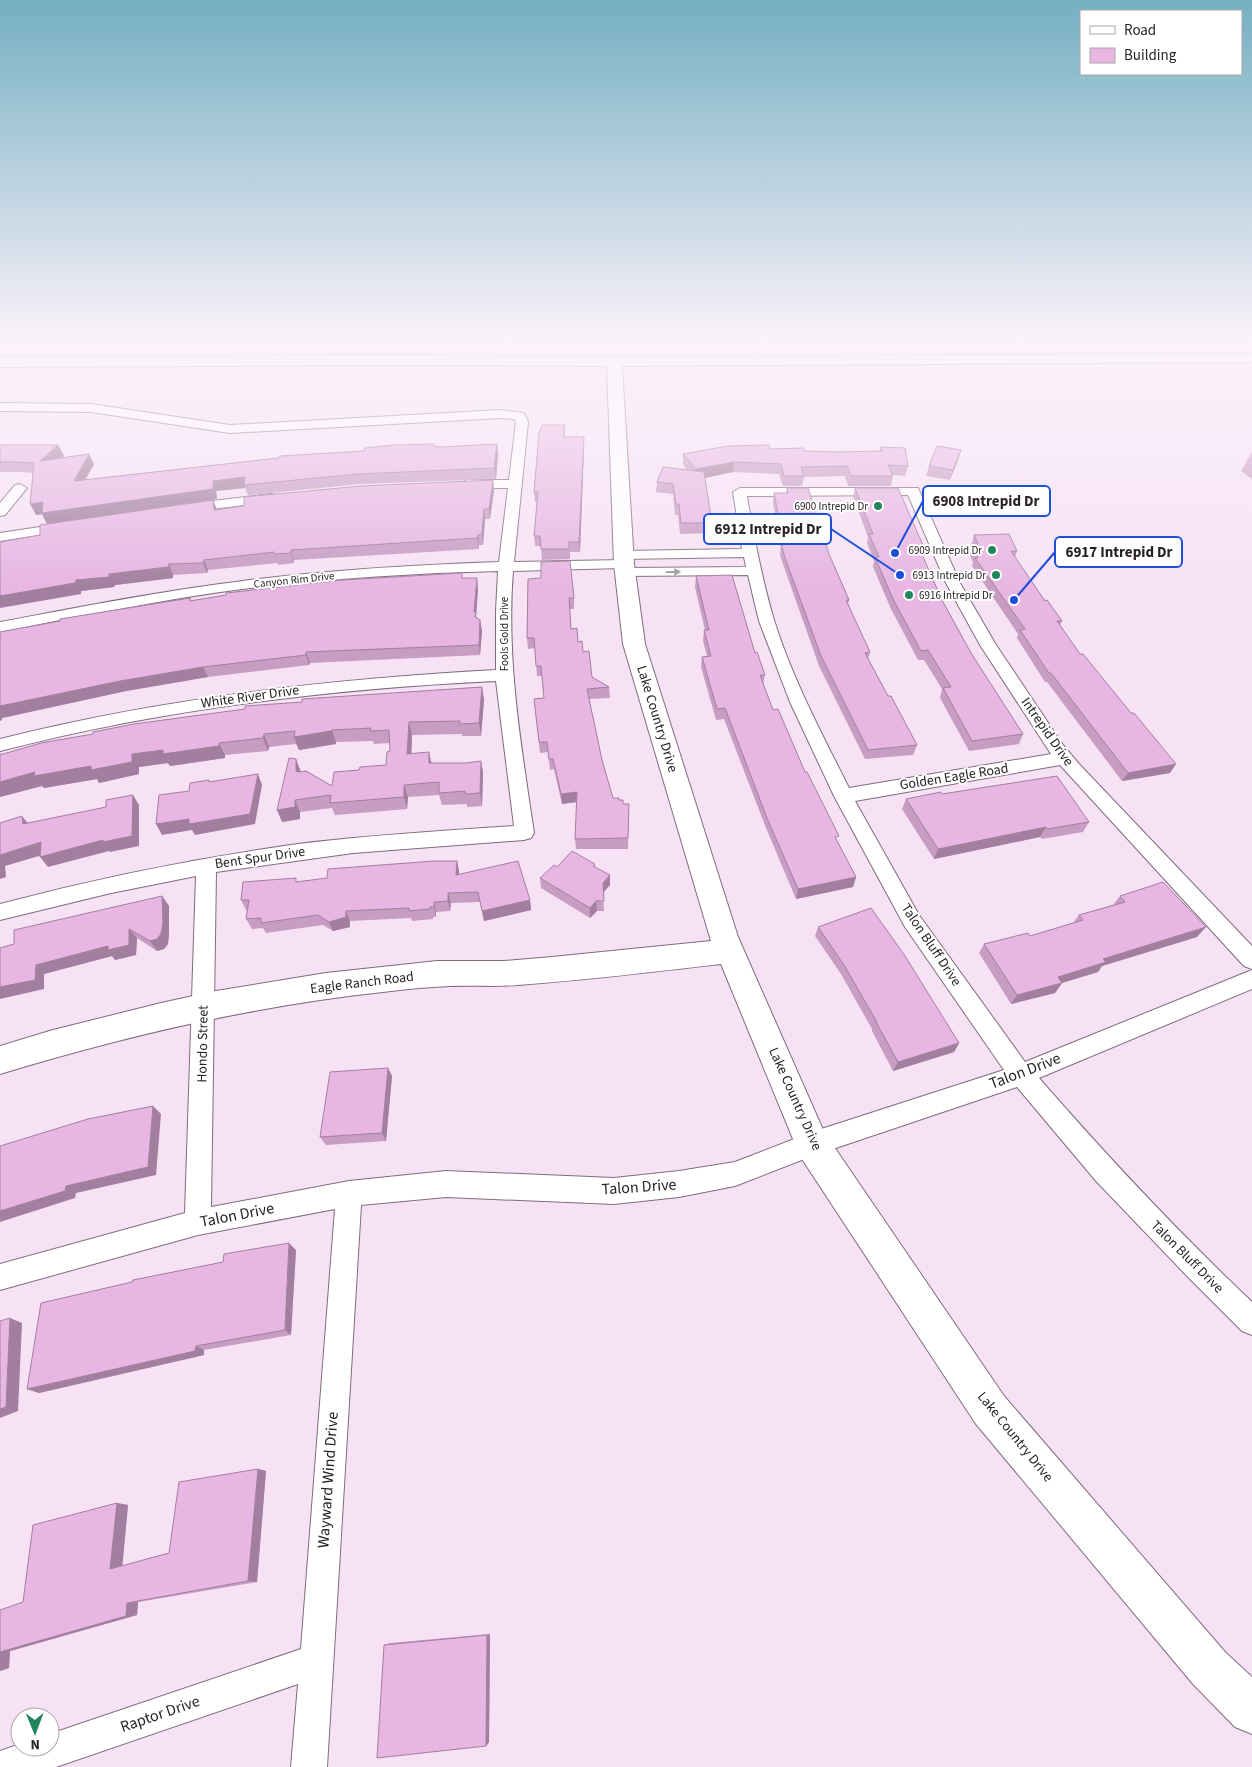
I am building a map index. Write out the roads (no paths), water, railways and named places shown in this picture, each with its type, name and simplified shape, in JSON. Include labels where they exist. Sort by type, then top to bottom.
[{"type":"street","name":"Fools Gold Drive","points":[[187,423],[230,429],[330,423]]},
{"type":"street","name":"Fools Gold Drive","points":[[522,423],[506,565],[504,675],[524,834]]},
{"type":"street","name":"Lake Country Drive","points":[[617,423],[624,564],[634,644],[724,937],[812,1144],[990,1410],[1209,1668],[1252,1710]]},
{"type":"street","points":[[454,485],[515,484]]},
{"type":"street","points":[[0,488],[20,488],[0,512]]},
{"type":"street","name":"Talon Bluff Drive","points":[[913,491],[740,492],[752,562],[767,620],[798,702],[843,796],[912,921],[1021,1075],[1105,1172],[1197,1268],[1252,1321]]},
{"type":"street","name":"Intrepid Drive","points":[[913,491],[953,583],[988,645],[1064,758],[1252,960]]},
{"type":"street","points":[[173,510],[285,496]]},
{"type":"street","points":[[0,537],[81,525]]},
{"type":"street","name":"Canyon Rim Drive","points":[[0,627],[157,596],[277,581],[410,569],[506,565],[752,562]]},
{"type":"street","name":"White River Drive","points":[[0,745],[91,723],[235,699],[413,679],[504,675]]},
{"type":"street","name":"Golden Eagle Road","points":[[843,796],[1064,758]]},
{"type":"street","name":"Bent Spur Drive","points":[[0,912],[123,881],[299,852],[439,839],[524,834]]},
{"type":"street","name":"Hondo Street","points":[[198,1222],[206,866]]},
{"type":"street","name":"Eagle Ranch Road","points":[[0,1060],[71,1038],[204,1007],[329,986],[438,974],[526,972],[730,951]]},
{"type":"street","name":"Talon Drive","points":[[0,1277],[198,1222],[349,1194],[446,1184],[614,1191],[680,1184],[735,1174],[812,1144],[1021,1075],[1252,979]]},
{"type":"street","name":"Wayward Wind Drive","points":[[309,1767],[349,1194]]},
{"type":"street","name":"Raptor Drive","points":[[5,1767],[315,1660]]},
{"type":"place","name":"6900 Intrepid Dr","points":[[878,506]]},
{"type":"place","name":"6909 Intrepid Dr","points":[[992,550]]},
{"type":"place","name":"6908 Intrepid Dr","points":[[895,553]]},
{"type":"place","name":"6912 Intrepid Dr","points":[[900,575]]},
{"type":"place","name":"6913 Intrepid Dr","points":[[996,575]]},
{"type":"place","name":"6916 Intrepid Dr","points":[[909,595]]},
{"type":"place","name":"6917 Intrepid Dr","points":[[1014,600]]}]
